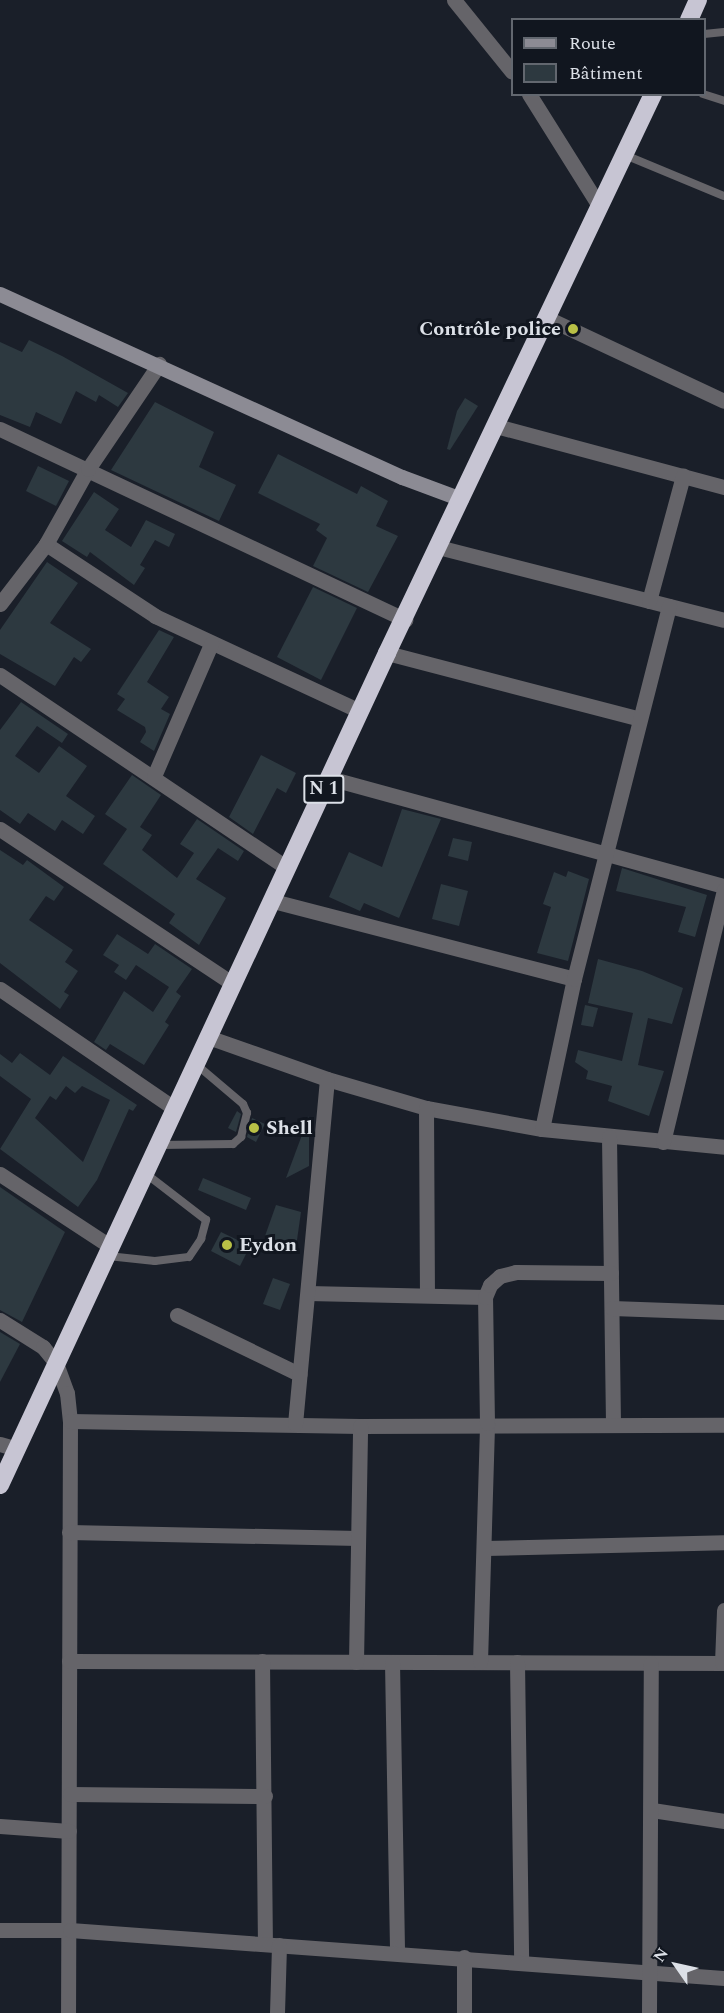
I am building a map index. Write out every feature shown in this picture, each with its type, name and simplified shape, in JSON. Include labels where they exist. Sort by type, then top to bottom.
[{"type":"highway","points":[[690,18],[698,0]]},
{"type":"highway","name":"N 1","points":[[0,1485],[8,1446],[56,1363],[387,653],[405,620],[652,96]]},
{"type":"main road","points":[[0,294],[159,364],[402,477],[461,499]]},
{"type":"street","points":[[454,0],[511,70]]},
{"type":"street","points":[[530,96],[600,207]]},
{"type":"street","points":[[547,318],[724,401]]},
{"type":"street","points":[[0,604],[46,544],[88,469],[159,364]]},
{"type":"street","points":[[496,426],[724,486]]},
{"type":"street","points":[[0,429],[405,620]]},
{"type":"street","points":[[650,601],[683,476]]},
{"type":"street","points":[[46,544],[137,606],[211,644],[360,711]]},
{"type":"street","points":[[438,547],[724,620]]},
{"type":"street","points":[[542,1129],[574,979],[669,606]]},
{"type":"street","points":[[154,776],[211,644]]},
{"type":"street","points":[[387,653],[640,719]]},
{"type":"street","points":[[0,675],[287,867]]},
{"type":"street","points":[[329,778],[724,886]]},
{"type":"street","points":[[0,829],[233,984]]},
{"type":"street","points":[[663,1142],[724,890]]},
{"type":"street","points":[[273,901],[574,979]]},
{"type":"street","points":[[0,988],[175,1109]]},
{"type":"street","points":[[208,1037],[327,1079],[426,1108],[542,1129],[724,1146]]},
{"type":"street","points":[[295,1424],[327,1079]]},
{"type":"street","points":[[426,1108],[427,1295]]},
{"type":"street","points":[[609,1137],[613,1424]]},
{"type":"street","points":[[0,1174],[109,1251]]},
{"type":"street","points":[[480,1662],[488,1423],[485,1298],[490,1285],[500,1276],[516,1272],[611,1273]]},
{"type":"street","points":[[308,1293],[485,1298]]},
{"type":"street","points":[[612,1308],[724,1312]]},
{"type":"street","points":[[177,1315],[299,1374]]},
{"type":"street","points":[[0,1320],[43,1347],[56,1363],[67,1393],[70,1421],[68,2013]]},
{"type":"street","points":[[70,1421],[360,1426],[488,1423],[724,1425]]},
{"type":"street","points":[[356,1662],[360,1426]]},
{"type":"street","points":[[69,1532],[358,1538]]},
{"type":"street","points":[[484,1548],[724,1542]]},
{"type":"street","points":[[69,1661],[723,1663],[724,1610]]},
{"type":"street","points":[[262,1661],[272,1944],[277,2013]]},
{"type":"street","points":[[392,1662],[397,1952]]},
{"type":"street","points":[[517,1662],[521,1961]]},
{"type":"street","points":[[649,2013],[652,1810],[651,1663]]},
{"type":"street","points":[[70,1794],[266,1796]]},
{"type":"street","points":[[652,1810],[724,1821]]},
{"type":"street","points":[[0,1826],[69,1831]]},
{"type":"street","points":[[0,1930],[70,1930],[648,1970],[724,1978]]},
{"type":"street","points":[[464,1957],[464,2013]]},
{"type":"lane","points":[[706,34],[723,31]]},
{"type":"lane","points":[[706,95],[724,101]]},
{"type":"lane","points":[[625,155],[724,196]]},
{"type":"lane","points":[[158,1145],[233,1144],[241,1137],[248,1113],[243,1104],[196,1064]]},
{"type":"lane","points":[[109,1251],[155,1262],[189,1257],[201,1239],[206,1220],[146,1173]]},
{"type":"building","points":[[29,340],[128,393],[118,407],[99,395],[96,402],[76,391],[61,424],[36,412],[30,427],[0,415],[0,342],[22,352]]},
{"type":"building","points":[[465,398],[478,406],[450,450],[447,449],[457,411]]},
{"type":"building","points":[[155,402],[214,432],[199,467],[236,485],[219,521],[111,470]]},
{"type":"building","points":[[278,454],[357,494],[361,486],[388,501],[376,526],[398,536],[368,592],[313,566],[327,538],[316,530],[320,524],[258,493]]},
{"type":"building","points":[[38,466],[69,481],[56,506],[26,491]]},
{"type":"building","points":[[94,492],[119,509],[105,530],[131,547],[146,520],[175,534],[169,547],[155,540],[140,565],[145,568],[134,585],[90,552],[87,557],[62,541]]},
{"type":"building","points":[[47,562],[78,583],[50,623],[91,649],[81,662],[74,657],[55,686],[0,654],[0,630]]},
{"type":"building","points":[[313,587],[357,608],[321,680],[277,657]]},
{"type":"building","points":[[159,630],[174,637],[147,682],[169,697],[161,709],[170,714],[154,751],[140,742],[146,732],[145,727],[117,710],[125,699],[117,694]]},
{"type":"building","points":[[21,702],[68,734],[62,743],[37,726],[15,756],[39,773],[59,746],[87,766],[66,796],[95,816],[83,834],[62,820],[55,831],[28,813],[20,824],[0,810],[0,730]]},
{"type":"building","points":[[261,755],[296,773],[286,793],[277,788],[253,834],[229,817]]},
{"type":"building","points":[[132,775],[161,795],[140,827],[152,835],[142,850],[177,878],[194,853],[180,844],[197,819],[244,851],[238,861],[218,848],[196,879],[226,898],[199,945],[169,923],[175,914],[103,864],[127,829],[105,814]]},
{"type":"building","points":[[402,809],[441,819],[399,918],[364,903],[360,911],[329,897],[349,852],[382,867]]},
{"type":"building","points":[[453,838],[472,842],[468,861],[448,856]]},
{"type":"building","points":[[0,850],[23,865],[27,860],[64,887],[54,901],[46,896],[29,920],[73,950],[65,962],[78,971],[64,992],[69,995],[60,1009],[0,963]]},
{"type":"building","points":[[622,868],[707,895],[695,937],[678,932],[686,907],[616,891]]},
{"type":"building","points":[[568,871],[589,879],[568,961],[537,953],[551,907],[543,904],[554,872],[566,877]]},
{"type":"building","points":[[441,884],[468,891],[459,926],[432,919]]},
{"type":"building","points":[[117,934],[148,954],[155,944],[192,969],[176,992],[181,996],[165,1022],[169,1025],[144,1065],[110,1044],[106,1050],[94,1042],[124,991],[153,1012],[169,987],[136,965],[126,980],[114,972],[119,965],[103,955]]},
{"type":"building","points":[[598,959],[642,971],[683,988],[672,1024],[648,1018],[638,1065],[664,1071],[649,1116],[608,1101],[612,1086],[586,1079],[588,1071],[575,1062],[578,1050],[622,1061],[633,1013],[588,1003]]},
{"type":"building","points":[[585,1005],[598,1008],[593,1027],[581,1025]]},
{"type":"building","points":[[20,1053],[50,1075],[63,1056],[137,1105],[133,1111],[129,1109],[97,1180],[78,1207],[0,1149],[31,1099],[0,1076],[0,1054],[12,1063]],"holes":[[[66,1086],[75,1093],[82,1086],[110,1100],[83,1162],[35,1118],[50,1096],[56,1100]]]},
{"type":"building","points":[[237,1111],[241,1114],[236,1132],[228,1128]]},
{"type":"building","points":[[309,1116],[309,1166],[286,1178]]},
{"type":"building","points":[[252,1118],[265,1124],[256,1142],[247,1137]]},
{"type":"building","points":[[203,1178],[251,1198],[246,1210],[198,1190]]},
{"type":"building","points":[[0,1187],[65,1232],[22,1322],[0,1310]]},
{"type":"building","points":[[276,1205],[301,1212],[296,1247],[265,1236]]},
{"type":"building","points":[[221,1232],[250,1246],[240,1266],[211,1251]]},
{"type":"building","points":[[273,1278],[290,1284],[280,1310],[263,1304]]},
{"type":"building","points":[[0,1332],[20,1344],[0,1382]]},
{"type":"place","name":"Contrôle police","points":[[573,329]]},
{"type":"place","name":"Shell","points":[[254,1128]]},
{"type":"place","name":"Eydon","points":[[227,1245]]}]
